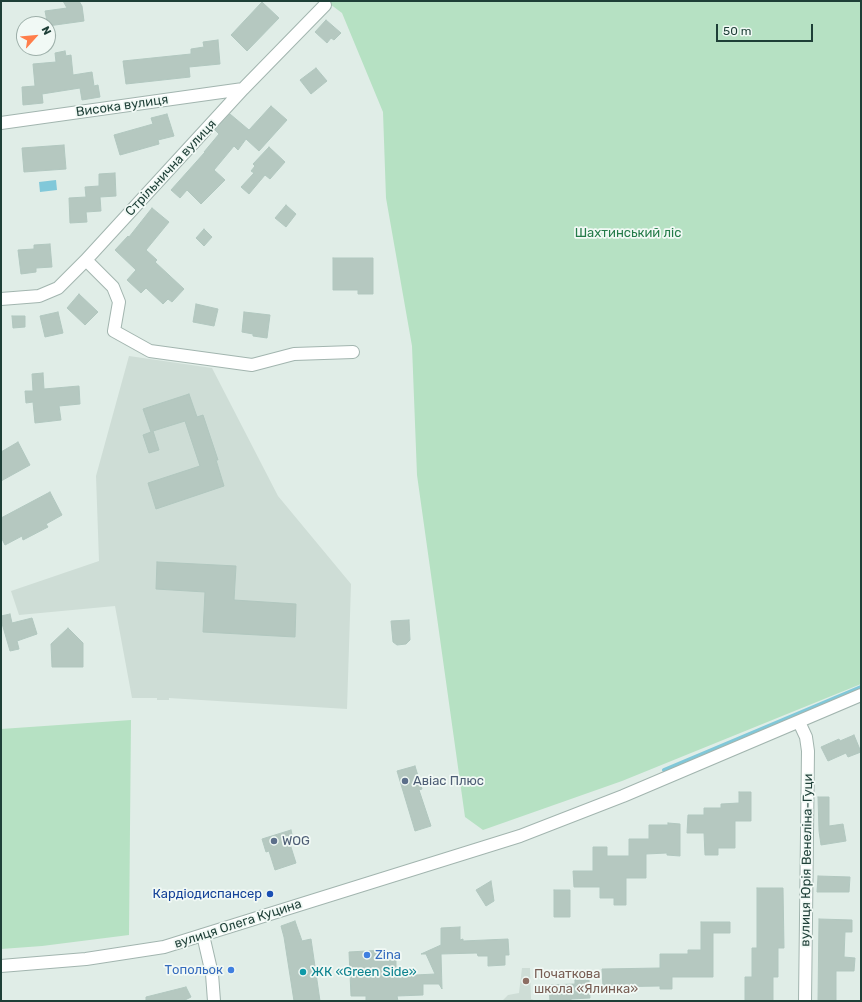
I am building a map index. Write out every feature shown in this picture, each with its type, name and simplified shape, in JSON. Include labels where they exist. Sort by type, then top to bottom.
[{"type":"street","name":"Стрільнична вулиця","points":[[1,299],[40,296],[58,288],[86,260],[243,89],[325,5]]},
{"type":"street","name":"Висока вулиця","points":[[1,123],[243,89]]},
{"type":"street","points":[[86,260],[114,287],[119,302],[114,331],[150,351],[252,365],[294,354],[353,352]]},
{"type":"street","name":"вулиця Олега Куцина","points":[[1,966],[86,959],[127,953],[164,947],[203,936],[259,916],[536,831],[861,695]]},
{"type":"street","name":"вулиця Юрія Венеліна-Гуци","points":[[799,722],[806,737],[808,751],[805,1001]]},
{"type":"street","points":[[203,936],[212,974],[214,1001]]},
{"type":"shaded area","points":[[129,356],[212,368],[278,496],[351,584],[347,709],[169,698],[169,700],[157,700],[157,698],[132,698],[115,606],[19,615],[11,591],[99,561],[96,476]]},
{"type":"shaded area","name":"Початкова школа «Ялинка»","points":[[522,968],[530,968],[531,999],[537,1001],[502,1001],[508,995],[519,993]]},
{"type":"green space","name":"Шахтинський ліс","points":[[326,1],[861,1],[861,684],[622,781],[483,830],[465,817],[417,475],[412,346],[386,198],[383,112],[342,13]]},
{"type":"green space","points":[[131,720],[129,935],[42,946],[1,949],[1,729]]},
{"type":"water","points":[[56,180],[57,190],[40,192],[39,182]]},
{"type":"building","points":[[63,1],[79,1],[82,6],[84,21],[56,25],[56,16],[46,16],[45,11],[67,8]]},
{"type":"building","points":[[262,2],[279,18],[247,51],[231,35]]},
{"type":"building","points":[[326,20],[341,33],[334,40],[331,38],[327,43],[315,32]]},
{"type":"building","points":[[218,40],[220,64],[189,67],[190,77],[126,84],[123,61],[191,54],[191,49],[204,47],[203,42]]},
{"type":"building","points":[[65,51],[66,56],[71,55],[73,75],[92,72],[94,86],[98,85],[100,97],[82,100],[80,88],[42,94],[43,103],[23,105],[22,87],[35,86],[33,64],[56,62],[56,53]]},
{"type":"building","points":[[316,68],[327,81],[311,94],[300,80]]},
{"type":"building","points":[[271,106],[287,120],[259,151],[246,139],[238,150],[234,146],[214,170],[225,180],[201,204],[187,190],[180,198],[171,190],[219,134],[215,130],[230,114],[249,130]]},
{"type":"building","points":[[167,114],[174,136],[158,140],[159,144],[120,155],[114,135],[153,124],[151,118]]},
{"type":"building","points":[[64,145],[66,169],[24,172],[22,148]]},
{"type":"building","points":[[269,147],[285,162],[270,179],[265,175],[249,194],[241,187],[254,173],[251,171],[255,166],[253,164]]},
{"type":"building","points":[[115,173],[116,196],[100,197],[101,211],[86,212],[87,222],[70,223],[69,198],[86,197],[85,187],[99,186],[99,174]]},
{"type":"building","points":[[286,205],[296,214],[286,227],[275,218]]},
{"type":"building","points":[[152,208],[169,222],[146,250],[157,260],[155,262],[184,289],[172,302],[168,299],[163,304],[146,288],[141,293],[127,280],[136,270],[115,250],[128,236],[129,237]]},
{"type":"building","points":[[204,229],[212,237],[204,246],[196,238]]},
{"type":"building","points":[[50,244],[52,267],[36,268],[36,272],[21,274],[18,250],[34,249],[34,245]]},
{"type":"building","points":[[333,258],[373,258],[373,294],[358,294],[358,290],[333,290]]},
{"type":"building","points":[[79,294],[98,312],[85,325],[67,308]]},
{"type":"building","points":[[196,304],[218,309],[214,326],[193,322]]},
{"type":"building","points":[[58,312],[63,333],[45,337],[40,316]]},
{"type":"building","points":[[244,312],[270,315],[267,338],[253,336],[253,334],[242,332]]},
{"type":"building","points":[[12,316],[25,316],[25,327],[13,328]]},
{"type":"building","points":[[43,373],[44,389],[79,386],[80,404],[59,406],[61,420],[35,423],[33,402],[26,403],[25,391],[33,391],[32,374]]},
{"type":"building","points":[[189,394],[197,417],[203,415],[218,460],[216,460],[224,486],[156,509],[148,483],[200,466],[185,421],[153,431],[159,450],[149,453],[143,435],[151,432],[143,409]]},
{"type":"building","points":[[18,442],[30,465],[1,481],[1,452]]},
{"type":"building","points":[[50,492],[62,515],[46,524],[48,527],[23,540],[22,536],[5,545],[1,537],[1,518]]},
{"type":"building","points":[[157,562],[236,566],[234,600],[296,604],[295,637],[203,632],[205,592],[156,589]]},
{"type":"building","points":[[10,614],[12,623],[32,618],[37,634],[17,641],[19,649],[10,651],[1,616]]},
{"type":"building","points":[[409,620],[410,640],[406,644],[397,645],[393,642],[391,621]]},
{"type":"building","points":[[68,628],[83,643],[83,667],[52,667],[51,644]]},
{"type":"building","points":[[854,735],[861,752],[848,757],[846,753],[828,761],[821,747],[839,739],[840,741]]},
{"type":"building","points":[[415,766],[422,789],[419,790],[431,826],[415,831],[397,771]]},
{"type":"building","points":[[739,792],[751,792],[751,821],[735,821],[735,848],[718,848],[718,855],[705,855],[704,833],[687,833],[688,815],[704,815],[704,808],[721,808],[721,804],[739,803]]},
{"type":"building","points":[[818,797],[829,797],[829,826],[843,824],[846,841],[821,845]]},
{"type":"building","points":[[668,823],[680,824],[680,856],[667,855],[667,853],[646,854],[646,878],[626,878],[626,905],[614,905],[614,898],[600,898],[600,887],[574,887],[573,871],[593,871],[593,847],[607,847],[607,856],[629,856],[629,839],[649,839],[649,825],[668,825]]},
{"type":"building","points":[[291,830],[294,843],[290,844],[296,863],[275,870],[269,851],[266,852],[262,839]]},
{"type":"building","points":[[818,876],[850,877],[849,892],[817,892]]},
{"type":"building","points":[[491,881],[494,901],[486,906],[476,890]]},
{"type":"building","points":[[757,888],[783,888],[784,948],[778,948],[778,977],[773,977],[773,1001],[745,1001],[745,977],[752,977],[752,948],[757,948]]},
{"type":"building","points":[[554,890],[570,890],[570,917],[554,917]]},
{"type":"building","points":[[819,919],[852,920],[852,932],[845,932],[844,957],[855,958],[854,971],[836,971],[836,1001],[818,1001]]},
{"type":"building","name":"ЖК «Green Side»","points":[[295,921],[302,941],[311,939],[320,1001],[294,1001],[281,926]]},
{"type":"building","points":[[701,922],[730,922],[730,933],[713,933],[713,977],[672,977],[672,989],[660,989],[660,986],[603,987],[602,969],[660,968],[660,954],[688,954],[688,950],[701,950]]},
{"type":"building","points":[[460,927],[460,940],[463,939],[463,941],[508,939],[509,955],[505,955],[505,965],[488,966],[488,956],[478,956],[477,953],[441,954],[442,989],[439,984],[423,984],[423,995],[397,996],[398,1001],[366,1001],[366,996],[351,996],[349,952],[384,950],[396,960],[396,976],[435,974],[426,954],[421,954],[441,945],[441,928]]},
{"type":"building","points":[[575,980],[589,980],[590,998],[571,999],[571,1001],[550,1001],[549,985],[575,984]]},
{"type":"building","points":[[186,987],[191,997],[183,1001],[146,1001],[146,997]]},
{"type":"waterway","points":[[664,770],[861,687]]},
{"type":"place","name":"Авіас Плюс","points":[[405,781]]},
{"type":"place","name":"WOG","points":[[274,841]]},
{"type":"place","name":"Кардіодиспансер","points":[[270,894]]},
{"type":"place","name":"Zina","points":[[367,955]]},
{"type":"place","name":"Топольок","points":[[231,970]]},
{"type":"place","name":"ЖК «Green Side»","points":[[303,972]]},
{"type":"place","name":"Початкова школа «Ялинка»","points":[[526,981]]}]
